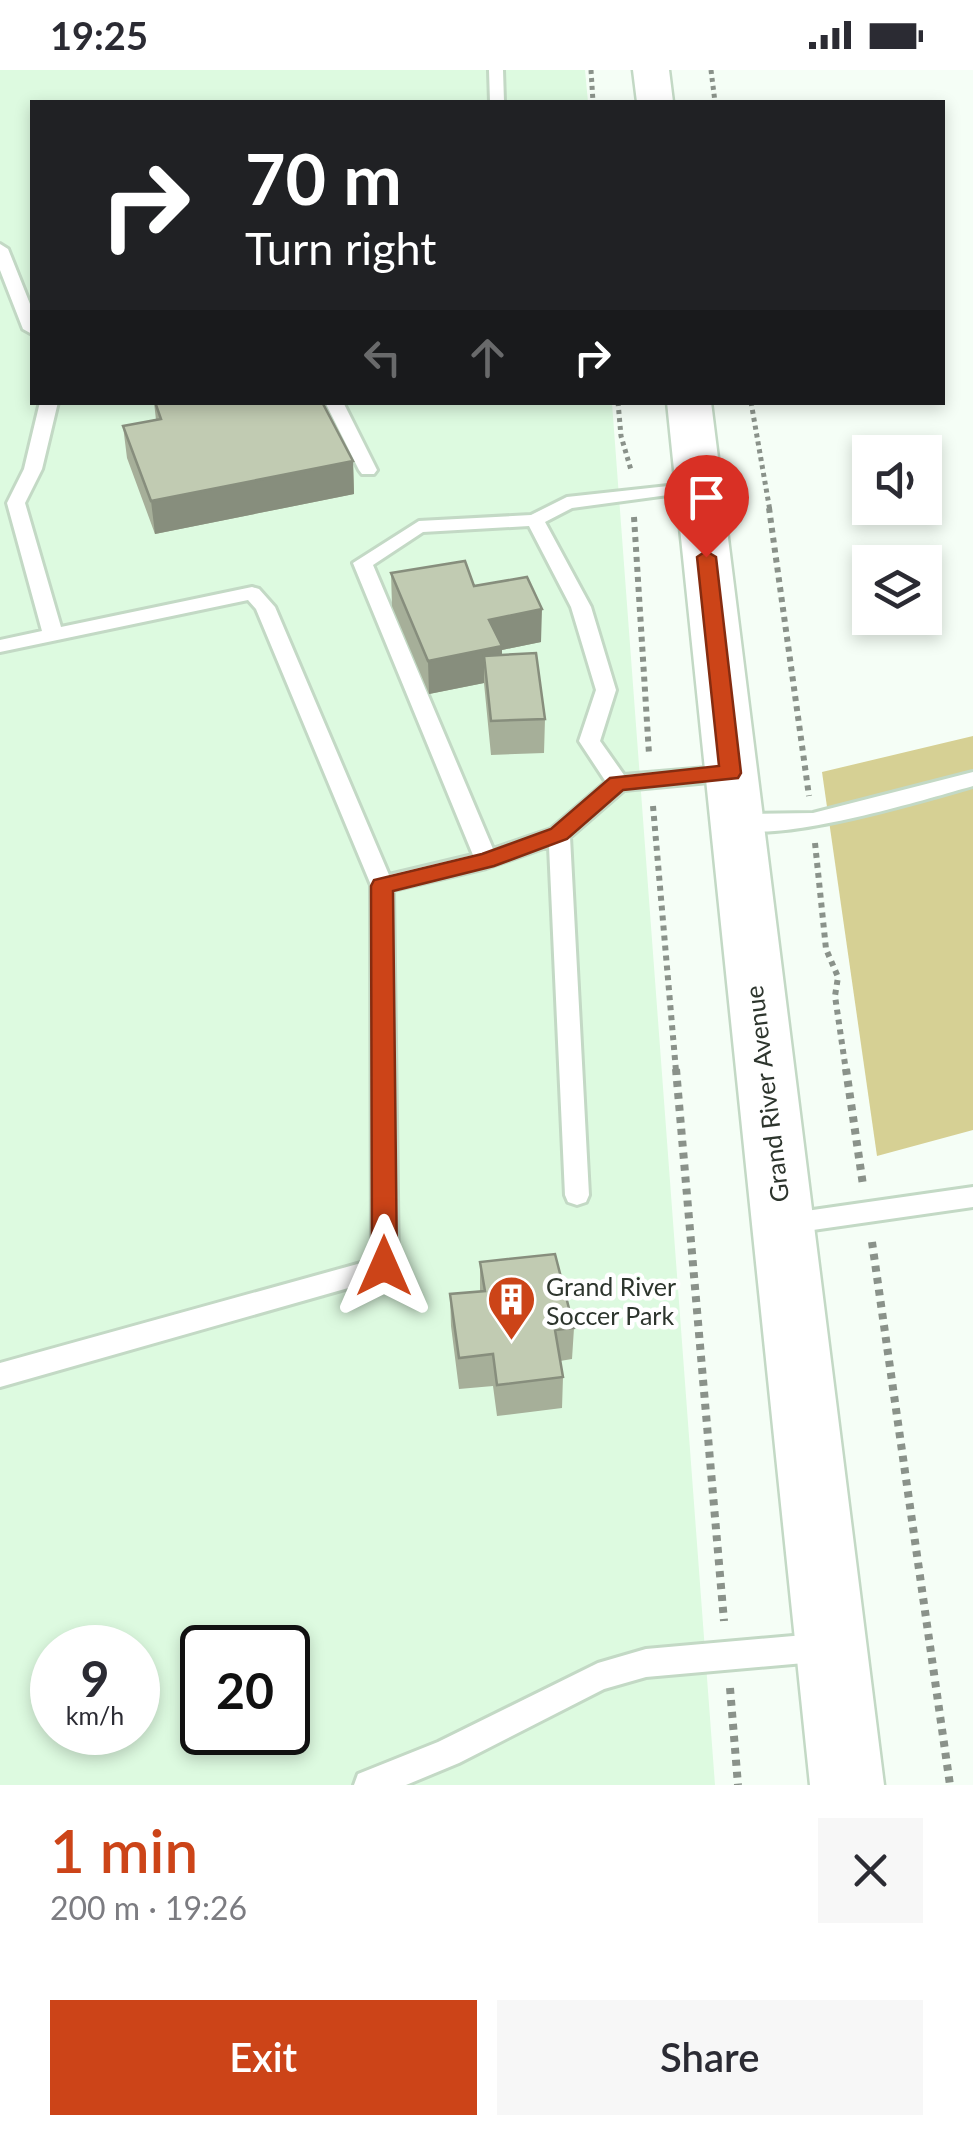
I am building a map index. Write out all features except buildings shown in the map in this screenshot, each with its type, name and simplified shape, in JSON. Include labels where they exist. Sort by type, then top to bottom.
[{"type":"main road","points":[[651,70],[655,100]]},
{"type":"main road","name":"Grand River Avenue","points":[[689,405],[847,1785]]},
{"type":"lane","points":[[496,70],[497,100]]},
{"type":"lane","points":[[0,249],[30,324]]},
{"type":"lane","points":[[49,405],[33,469],[8,505],[53,635]]},
{"type":"lane","points":[[336,405],[368,470]]},
{"type":"lane","points":[[486,860],[363,564],[419,527],[534,520],[567,504],[698,486]]},
{"type":"lane","points":[[534,520],[582,606],[606,690],[589,741],[618,783]]},
{"type":"lane","points":[[0,646],[252,593],[265,607],[382,886],[384,1266],[0,1375]]},
{"type":"lane","points":[[382,886],[486,860],[559,834],[618,783],[651,780],[812,821],[973,779]]},
{"type":"lane","points":[[559,834],[577,1195]]},
{"type":"lane","points":[[782,1224],[973,1197]]},
{"type":"lane","points":[[369,1785],[448,1753],[598,1677],[646,1663],[831,1647]]},
{"type":"path","points":[[590,70],[593,100]]},
{"type":"path","points":[[711,70],[715,100]]},
{"type":"path","points":[[618,405],[632,494],[651,780],[738,1785]]},
{"type":"path","points":[[752,405],[778,560],[826,949],[838,977],[835,996],[950,1785]]},
{"type":"shaded area","points":[[0,70],[585,70],[588,100],[30,100],[30,405],[612,405],[715,1785],[0,1785]]},
{"type":"shaded area","points":[[973,736],[973,1130],[877,1156],[822,772]]},
{"type":"place","name":"Grand River Soccer Park","points":[[511,1342]]},
{"type":"route","points":[[384,1266],[382,886],[486,860],[559,834],[618,783],[730,773],[706,557]]}]
